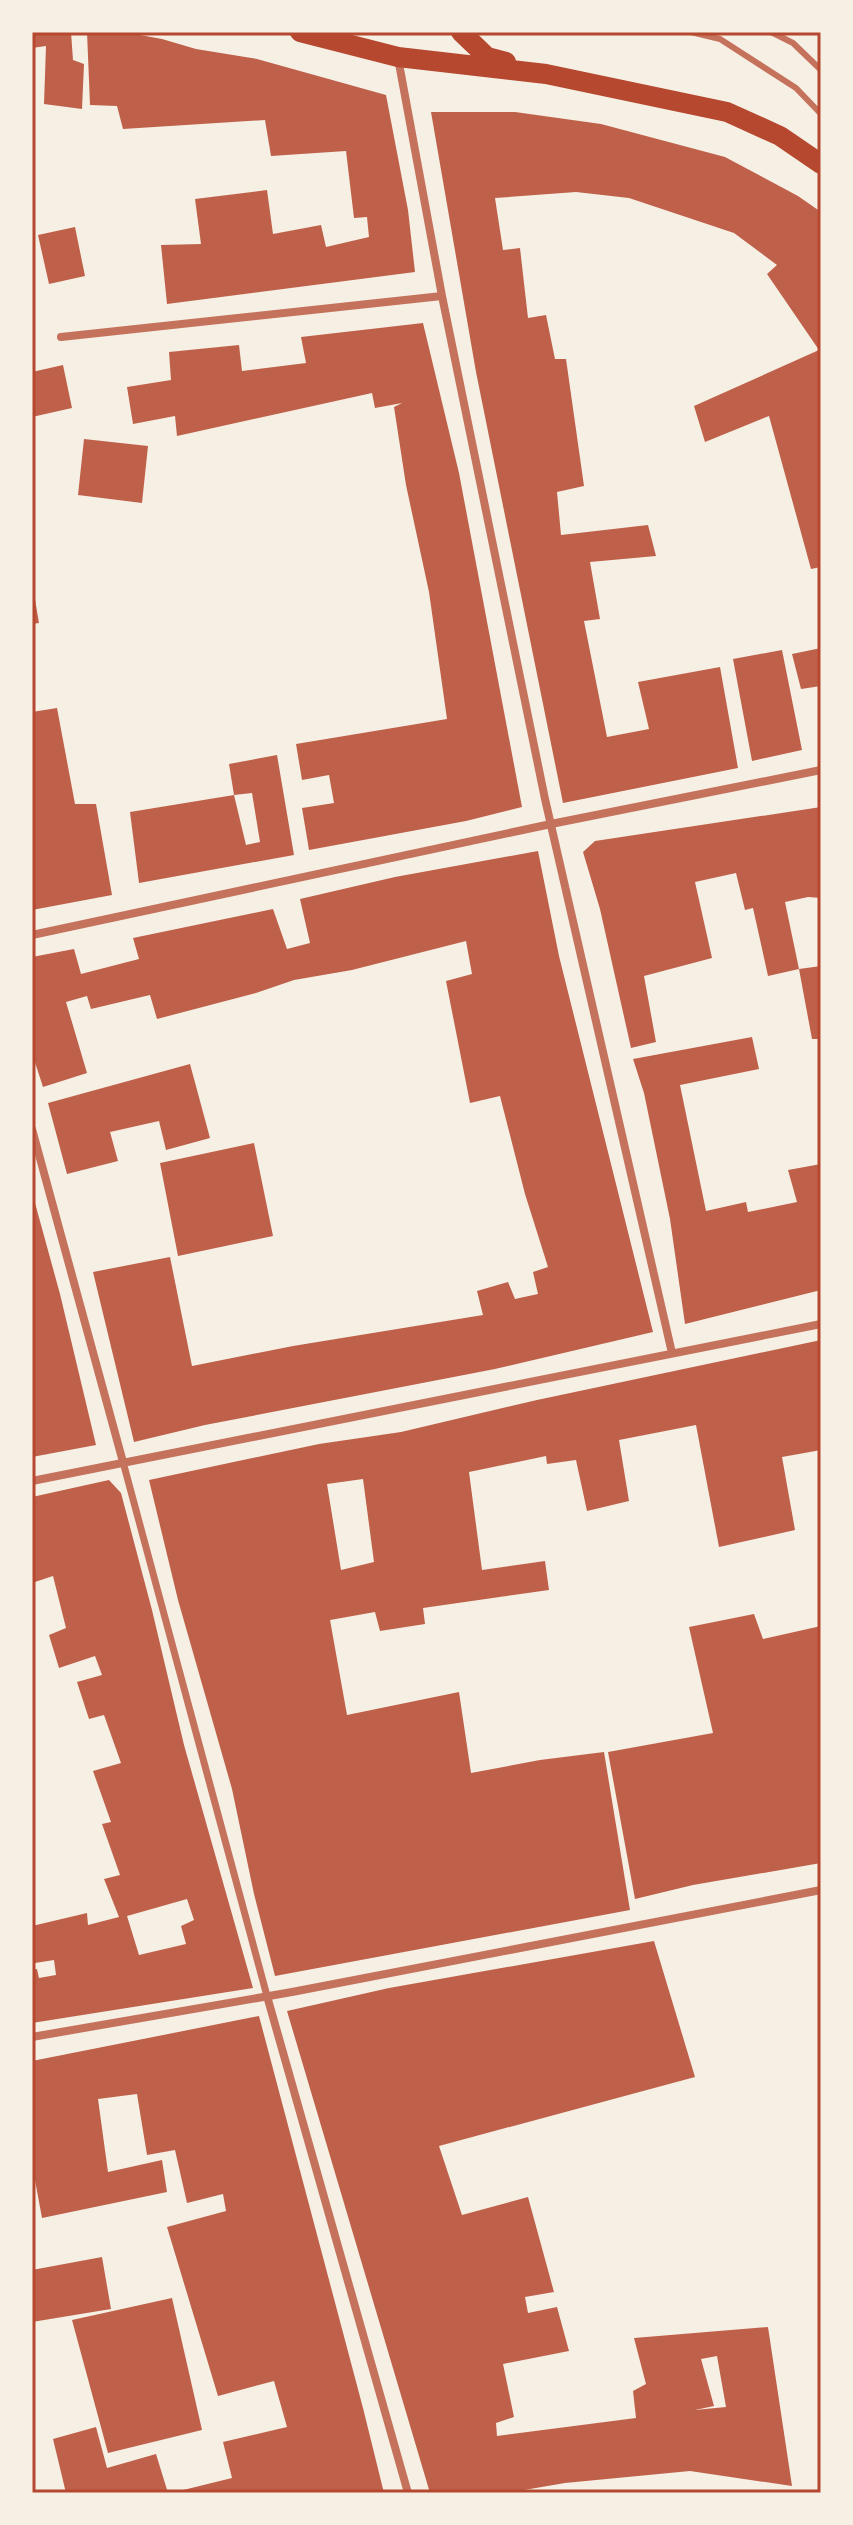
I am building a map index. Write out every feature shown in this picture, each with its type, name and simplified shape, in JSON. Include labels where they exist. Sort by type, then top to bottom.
[{"type":"main road","points":[[300,32],[398,57],[546,74]]},
{"type":"main road","points":[[461,32],[487,57],[546,74],[727,112],[780,136],[821,164]]},
{"type":"street","points":[[398,57],[442,296],[551,824],[672,1353]]},
{"type":"street","points":[[61,337],[442,296]]},
{"type":"street","points":[[32,935],[551,824],[821,770]]},
{"type":"street","points":[[32,1129],[267,1996],[408,2493]]},
{"type":"street","points":[[32,1481],[821,1324]]},
{"type":"street","points":[[32,2037],[267,1996],[821,1890]]},
{"type":"lane","points":[[691,32],[720,39],[796,88],[821,114]]},
{"type":"lane","points":[[771,32],[793,43],[821,70]]},
{"type":"building","points":[[32,32],[71,32],[73,60],[84,64],[82,109],[44,104],[46,46],[32,48]]},
{"type":"building","points":[[87,32],[124,32],[257,59],[386,95],[408,210],[415,272],[167,304],[161,245],[201,244],[195,199],[267,190],[273,234],[321,225],[326,247],[369,237],[367,217],[354,218],[346,151],[271,156],[265,120],[123,129],[117,106],[90,105]]},
{"type":"building","points":[[431,112],[515,112],[601,124],[725,157],[798,196],[821,212],[821,567],[811,569],[769,416],[705,442],[694,406],[819,350],[767,274],[777,265],[734,233],[629,198],[576,192],[495,198],[503,250],[520,248],[528,318],[546,315],[555,359],[566,359],[584,486],[557,492],[561,535],[648,525],[656,556],[590,562],[600,619],[584,621],[607,737],[649,729],[638,682],[720,667],[738,768],[563,803],[476,372]]},
{"type":"building","points":[[75,227],[85,276],[49,284],[38,235]]},
{"type":"building","points":[[423,323],[459,473],[522,807],[466,821],[309,850],[302,808],[334,803],[329,775],[302,780],[296,744],[447,719],[429,592],[406,485],[394,407],[402,403],[375,408],[372,393],[177,436],[175,416],[133,424],[127,387],[171,380],[169,352],[239,345],[242,371],[306,363],[301,337]]},
{"type":"building","points":[[63,365],[72,408],[32,417],[32,372]]},
{"type":"building","points":[[84,439],[148,446],[142,503],[78,495]]},
{"type":"building","points":[[32,582],[39,623],[32,624]]},
{"type":"building","points":[[821,648],[821,686],[801,689],[792,654]]},
{"type":"building","points":[[782,650],[802,750],[752,761],[733,659]]},
{"type":"building","points":[[57,708],[75,804],[96,804],[112,895],[32,910],[32,712]]},
{"type":"building","points":[[277,755],[294,855],[139,883],[130,812],[234,795],[229,764]],"holes":[[[252,793],[260,842],[246,845],[234,795]]]},
{"type":"building","points":[[821,807],[821,898],[808,897],[785,902],[799,969],[768,976],[753,908],[745,910],[736,873],[695,882],[712,958],[644,976],[656,1042],[631,1048],[600,909],[583,852],[595,841]]},
{"type":"building","points":[[538,851],[559,956],[653,1332],[495,1369],[205,1425],[134,1442],[93,1272],[170,1257],[192,1366],[483,1315],[477,1291],[508,1282],[515,1299],[538,1294],[533,1272],[548,1267],[525,1194],[500,1096],[470,1103],[446,981],[472,974],[466,941],[352,970],[294,980],[157,1019],[150,995],[91,1009],[87,996],[66,1002],[87,1073],[43,1087],[32,1053],[32,957],[74,949],[81,974],[139,959],[133,938],[273,909],[287,949],[310,943],[300,899],[395,877]]},
{"type":"building","points":[[821,966],[821,1039],[812,1039],[799,969]]},
{"type":"building","points":[[752,1037],[759,1069],[680,1085],[706,1211],[746,1202],[748,1212],[797,1202],[788,1170],[821,1164],[821,1290],[685,1324],[670,1219],[644,1093],[633,1059]]},
{"type":"building","points":[[190,1064],[210,1138],[166,1150],[159,1121],[110,1132],[118,1161],[67,1174],[48,1103]]},
{"type":"building","points":[[254,1143],[273,1236],[178,1256],[160,1163]]},
{"type":"building","points":[[32,1192],[96,1445],[32,1457]]},
{"type":"building","points":[[821,1340],[821,1450],[782,1457],[795,1530],[719,1547],[696,1425],[619,1440],[629,1501],[587,1511],[576,1460],[547,1464],[546,1456],[469,1472],[482,1570],[545,1561],[549,1590],[423,1608],[425,1624],[380,1631],[375,1612],[330,1620],[347,1715],[459,1692],[471,1773],[604,1752],[630,1910],[275,1976],[232,1789],[178,1600],[149,1480],[319,1444],[401,1432]],"holes":[[[363,1479],[374,1562],[341,1570],[327,1484]]]},
{"type":"building","points":[[109,1480],[121,1493],[184,1745],[253,1988],[32,2023],[32,1970],[37,1969],[39,1978],[56,1975],[54,1960],[35,1963],[32,1926],[87,1913],[88,1925],[119,1917],[104,1879],[120,1875],[102,1824],[111,1822],[93,1771],[121,1763],[104,1715],[89,1719],[77,1682],[102,1675],[95,1656],[59,1668],[49,1635],[66,1628],[53,1576],[32,1583],[32,1497]],"holes":[[[187,1899],[194,1920],[181,1926],[186,1944],[139,1955],[127,1916]]]},
{"type":"building","points":[[754,1614],[763,1639],[821,1626],[821,1863],[693,1885],[635,1899],[608,1752],[713,1733],[689,1627]]},
{"type":"building","points":[[654,1941],[695,2077],[439,2146],[462,2215],[528,2197],[554,2292],[525,2297],[528,2313],[557,2307],[569,2351],[503,2364],[514,2417],[496,2423],[497,2436],[636,2418],[633,2391],[646,2384],[634,2338],[768,2327],[792,2486],[690,2471],[565,2483],[506,2493],[430,2493],[287,2011],[389,1988]],"holes":[[[717,2356],[726,2407],[695,2410],[714,2406],[701,2359]]]},
{"type":"building","points":[[259,2016],[384,2493],[171,2493],[232,2478],[223,2442],[287,2427],[274,2381],[218,2396],[167,2227],[226,2211],[223,2194],[187,2203],[175,2150],[147,2155],[137,2094],[98,2099],[108,2172],[162,2160],[167,2192],[42,2218],[32,2164],[32,2061]]},
{"type":"building","points":[[102,2257],[111,2309],[32,2322],[32,2270]]},
{"type":"building","points":[[172,2298],[202,2430],[108,2453],[72,2320]]},
{"type":"building","points":[[96,2427],[107,2468],[156,2454],[168,2493],[66,2493],[53,2439]]}]
